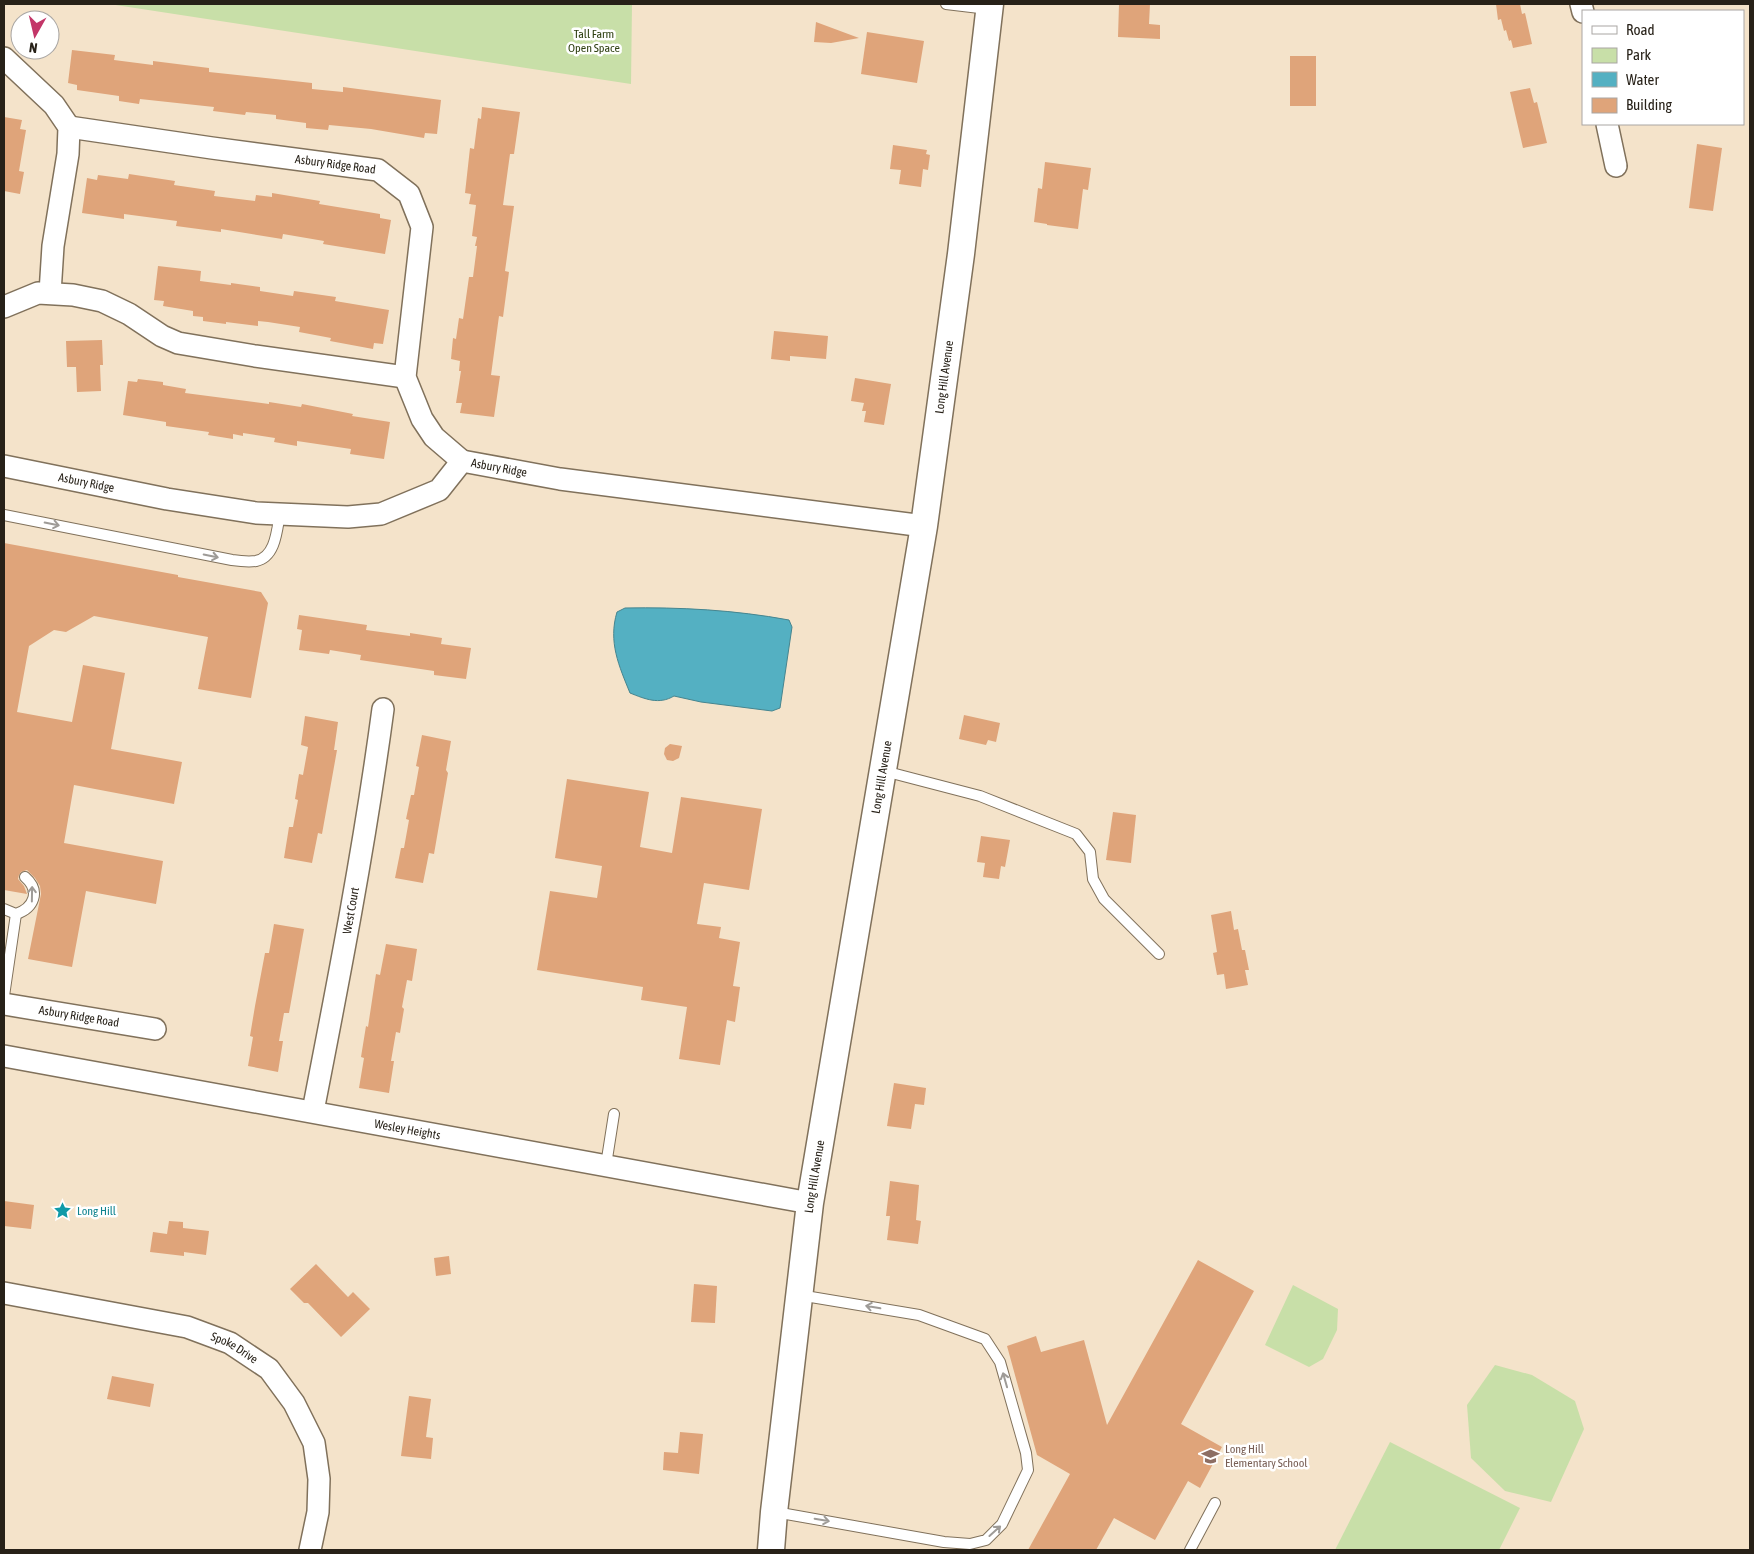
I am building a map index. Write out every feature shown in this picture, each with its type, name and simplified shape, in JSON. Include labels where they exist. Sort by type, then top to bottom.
[{"type":"street","name":"Long Hill Avenue","points":[[772,1550],[774,1512],[810,1203],[924,526],[961,254],[989,6]]},
{"type":"street","points":[[4,58],[54,105],[69,127],[68,154],[53,246],[50,293]]},
{"type":"street","points":[[1607,125],[1616,166]]},
{"type":"street","name":"Asbury Ridge Road","points":[[69,127],[378,170],[409,194],[422,226],[405,377],[422,419],[434,437],[462,461]]},
{"type":"street","points":[[4,307],[38,293],[102,301],[129,314],[162,336],[178,343],[405,377]]},
{"type":"street","name":"Asbury Ridge","points":[[4,466],[167,499],[256,512],[348,517],[381,514],[439,490],[462,461],[560,479],[924,526]]},
{"type":"street","name":"West Court","points":[[313,1112],[349,929],[383,709]]},
{"type":"street","name":"Asbury Ridge Road","points":[[4,1004],[155,1029]]},
{"type":"street","name":"Wesley Heights","points":[[4,1056],[810,1203]]},
{"type":"street","name":"Spoke Drive","points":[[4,1293],[187,1328],[230,1343],[269,1369],[294,1404],[314,1443],[319,1479],[318,1512],[310,1550]]},
{"type":"lane","points":[[946,4],[989,6]]},
{"type":"lane","points":[[4,514],[232,560],[254,561],[261,560],[273,546],[280,513]]},
{"type":"lane","points":[[883,770],[980,796],[1076,834],[1090,852],[1093,879],[1104,900],[1159,954]]},
{"type":"lane","points":[[4,909],[16,914],[25,911],[30,906],[34,892],[25,877]]},
{"type":"lane","points":[[4,996],[16,914]]},
{"type":"lane","points":[[606,1165],[614,1114]]},
{"type":"lane","points":[[774,1512],[970,1547],[986,1540],[1002,1524],[1028,1470],[1026,1453],[1000,1362],[985,1339],[919,1315],[799,1295]]},
{"type":"lane","points":[[1190,1550],[1215,1503]]},
{"type":"green space","name":"Tall Farm Open Space","points":[[109,4],[632,4],[631,84]]},
{"type":"green space","points":[[1293,1285],[1338,1309],[1337,1330],[1323,1359],[1309,1367],[1265,1345]]},
{"type":"green space","points":[[1495,1365],[1532,1375],[1575,1401],[1584,1429],[1551,1502],[1505,1491],[1471,1458],[1467,1405]]},
{"type":"green space","points":[[1390,1442],[1520,1508],[1499,1550],[1335,1550]]},
{"type":"water","points":[[625,608],[707,610],[789,620],[792,627],[780,708],[772,711],[701,702],[674,696],[657,701],[630,693],[614,644],[617,612]]},
{"type":"building","points":[[1119,4],[1150,4],[1149,24],[1160,25],[1160,39],[1118,37]]},
{"type":"building","points":[[1496,4],[1520,4],[1522,14],[1525,13],[1532,44],[1513,48],[1506,30],[1504,31],[1501,19],[1498,20]]},
{"type":"building","points":[[816,22],[859,38],[831,43],[814,42]]},
{"type":"building","points":[[867,32],[924,41],[917,83],[861,74]]},
{"type":"building","points":[[72,50],[115,55],[114,60],[153,65],[153,61],[209,68],[209,72],[312,83],[312,89],[343,92],[343,87],[441,100],[437,134],[425,133],[424,138],[371,129],[329,125],[328,130],[306,128],[306,123],[276,119],[276,115],[246,112],[245,115],[213,111],[214,107],[140,99],[139,104],[119,101],[119,96],[77,90],[77,85],[68,83]]},
{"type":"building","points":[[1290,56],[1316,56],[1316,106],[1290,106]]},
{"type":"building","points":[[1530,88],[1534,103],[1537,102],[1547,143],[1523,148],[1510,92]]},
{"type":"building","points":[[482,107],[520,112],[514,154],[510,154],[503,205],[514,206],[505,271],[509,272],[503,317],[499,316],[491,375],[500,376],[494,417],[460,413],[462,403],[456,403],[461,371],[459,371],[460,361],[451,359],[453,338],[456,339],[459,318],[463,319],[469,277],[473,277],[477,246],[475,246],[477,237],[472,236],[476,205],[469,204],[471,194],[465,193],[470,148],[474,149],[478,118],[481,119]]},
{"type":"building","points":[[4,117],[22,120],[20,129],[26,130],[19,171],[24,172],[20,194],[4,191]]},
{"type":"building","points":[[1697,144],[1722,148],[1713,211],[1689,208]]},
{"type":"building","points":[[893,145],[927,150],[926,154],[930,155],[928,170],[923,169],[921,187],[899,184],[901,170],[890,169]]},
{"type":"building","points":[[1045,162],[1091,168],[1088,190],[1083,189],[1078,229],[1034,222],[1038,188],[1042,189]]},
{"type":"building","points":[[129,174],[175,181],[174,185],[215,191],[214,196],[255,201],[256,195],[272,197],[272,193],[320,201],[319,204],[380,214],[380,218],[391,220],[385,254],[323,244],[324,241],[283,234],[282,239],[221,229],[221,232],[176,226],[177,221],[124,214],[124,219],[82,213],[87,178],[97,180],[98,175],[128,179]]},
{"type":"building","points":[[158,266],[201,271],[200,281],[260,287],[260,291],[293,296],[294,291],[336,297],[335,301],[389,310],[383,344],[374,343],[373,349],[330,341],[331,338],[299,332],[300,327],[268,322],[258,321],[258,326],[203,321],[203,317],[193,316],[193,311],[163,306],[164,301],[154,300]]},
{"type":"building","points":[[774,331],[828,336],[826,359],[790,356],[790,361],[771,359]]},
{"type":"building","points":[[102,340],[103,365],[100,365],[101,391],[77,392],[76,367],[67,367],[66,341]]},
{"type":"building","points":[[855,378],[891,384],[884,425],[864,422],[866,411],[862,411],[864,403],[851,401]]},
{"type":"building","points":[[138,379],[163,382],[163,385],[186,389],[185,393],[269,404],[269,402],[301,407],[302,404],[353,414],[352,416],[390,422],[384,459],[350,454],[351,449],[297,441],[297,446],[274,442],[275,438],[243,433],[243,436],[233,434],[233,439],[208,435],[209,432],[166,426],[166,422],[123,415],[128,381],[137,382]]},
{"type":"building","points":[[4,543],[261,592],[268,603],[251,698],[198,689],[208,637],[94,616],[66,632],[54,630],[29,646],[17,712],[72,722],[83,665],[125,673],[111,749],[182,762],[174,804],[74,785],[64,843],[163,861],[156,904],[86,891],[72,967],[28,959],[41,894],[40,886],[35,878],[27,870],[19,875],[18,879],[24,886],[27,894],[4,890]]},
{"type":"building","points":[[299,615],[367,625],[366,630],[410,636],[410,633],[442,638],[441,644],[471,648],[466,679],[434,675],[434,671],[360,660],[361,655],[330,650],[329,654],[299,650],[302,630],[297,629]]},
{"type":"building","points":[[964,715],[1000,723],[996,742],[988,740],[986,745],[959,739]]},
{"type":"building","points":[[305,716],[338,722],[334,750],[337,750],[322,834],[318,833],[312,863],[284,858],[289,827],[293,827],[298,800],[295,799],[299,774],[303,775],[308,747],[301,745]]},
{"type":"building","points":[[422,735],[451,741],[446,770],[448,773],[434,854],[429,853],[423,883],[395,878],[401,848],[404,848],[409,820],[406,819],[411,795],[414,795],[419,767],[416,766]]},
{"type":"building","points":[[670,744],[682,746],[679,758],[673,761],[667,760],[664,754],[665,748]]},
{"type":"building","points":[[567,779],[649,792],[640,847],[672,853],[681,797],[762,809],[749,890],[704,883],[697,924],[721,927],[719,938],[740,942],[733,986],[740,987],[735,1022],[727,1020],[720,1065],[679,1059],[687,1007],[641,1000],[643,987],[537,970],[550,891],[597,898],[602,866],[555,858]]},
{"type":"building","points":[[1113,812],[1136,815],[1131,863],[1106,860]]},
{"type":"building","points":[[981,836],[1010,840],[1005,867],[1001,866],[999,879],[983,877],[985,863],[977,862]]},
{"type":"building","points":[[1231,911],[1234,930],[1238,929],[1242,950],[1245,950],[1249,970],[1245,970],[1248,985],[1226,989],[1224,974],[1217,975],[1213,953],[1217,952],[1211,915]]},
{"type":"building","points":[[274,924],[304,929],[289,1013],[284,1013],[279,1041],[283,1041],[278,1072],[248,1066],[253,1037],[250,1036],[255,1006],[265,953],[269,953]]},
{"type":"building","points":[[386,944],[417,949],[412,981],[407,980],[400,1033],[396,1032],[391,1061],[394,1061],[389,1093],[359,1088],[364,1058],[361,1057],[366,1026],[368,1027],[376,974],[380,975]]},
{"type":"building","points":[[894,1083],[926,1088],[924,1105],[915,1104],[911,1129],[887,1126]]},
{"type":"building","points":[[890,1181],[919,1185],[916,1220],[921,1221],[918,1244],[887,1240],[890,1216],[886,1216]]},
{"type":"building","points":[[4,1201],[34,1205],[31,1229],[4,1226]]},
{"type":"building","points":[[169,1221],[183,1222],[183,1228],[209,1231],[206,1255],[184,1252],[184,1256],[150,1252],[153,1232],[167,1234]]},
{"type":"building","points":[[449,1256],[451,1274],[436,1276],[434,1258]]},
{"type":"building","points":[[1198,1260],[1254,1291],[1181,1424],[1222,1447],[1200,1488],[1188,1481],[1155,1540],[1114,1518],[1096,1550],[1028,1550],[1070,1474],[1037,1455],[1007,1346],[1036,1336],[1041,1352],[1084,1340],[1107,1425]]},
{"type":"building","points":[[316,1264],[348,1297],[353,1292],[370,1309],[341,1337],[308,1303],[304,1303],[290,1289]]},
{"type":"building","points":[[694,1284],[717,1286],[715,1323],[691,1322]]},
{"type":"building","points":[[112,1376],[154,1384],[150,1407],[107,1399]]},
{"type":"building","points":[[409,1396],[431,1399],[426,1437],[433,1438],[431,1459],[401,1456]]},
{"type":"building","points":[[680,1432],[703,1434],[699,1474],[663,1470],[664,1452],[678,1453]]},
{"type":"place","name":"Long Hill","points":[[63,1211]]},
{"type":"place","name":"Long Hill Elementary School","points":[[1211,1456]]}]
